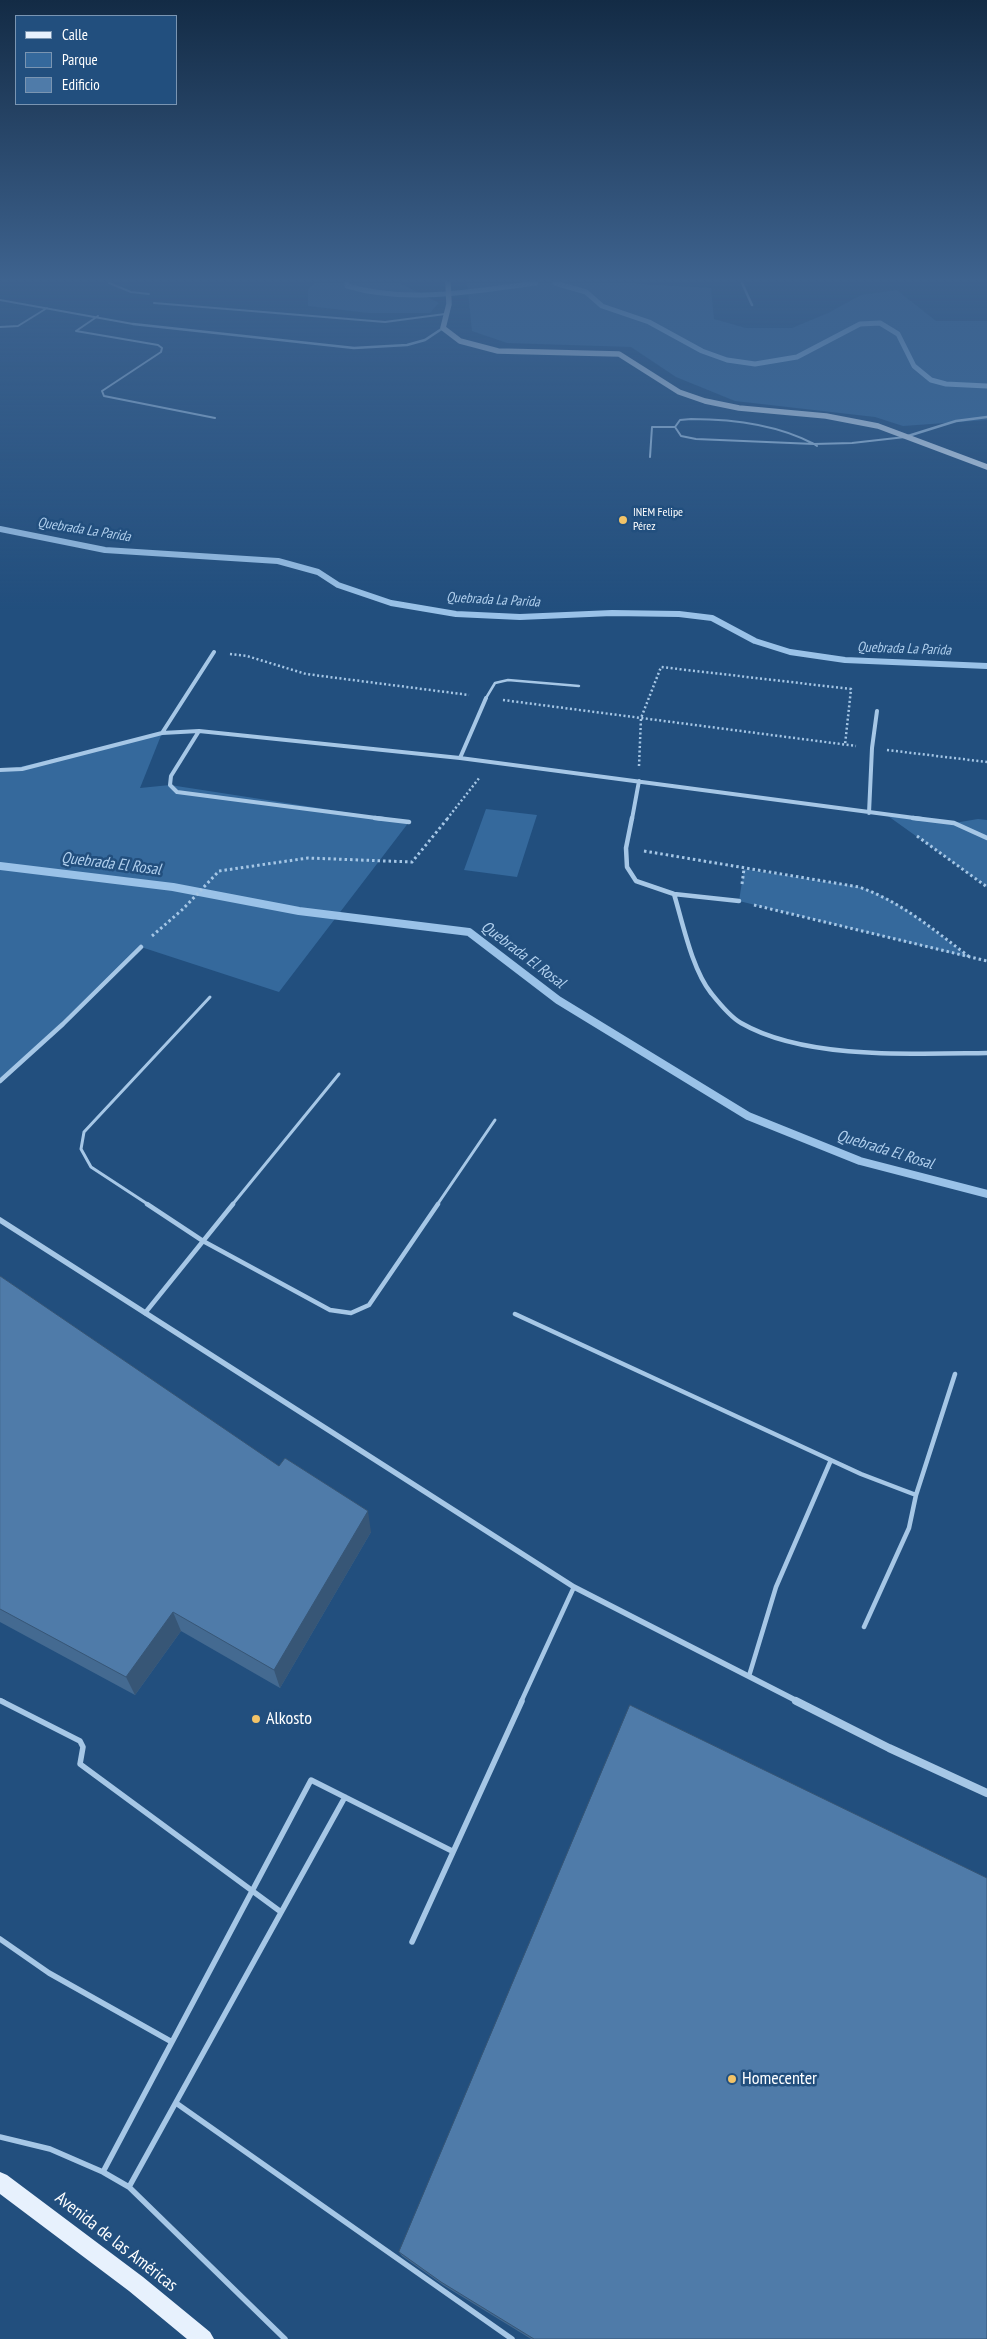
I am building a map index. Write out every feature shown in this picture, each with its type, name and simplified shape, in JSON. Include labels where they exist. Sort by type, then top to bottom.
[{"type":"main road","name":"Avenida de las Américas","points":[[0,2182],[136,2284],[203,2339]]},
{"type":"street","points":[[679,392],[705,401],[739,408],[826,416],[878,426],[987,467]]},
{"type":"street","points":[[908,436],[956,420],[987,417]]},
{"type":"street","points":[[162,733],[214,652]]},
{"type":"street","points":[[460,758],[486,698]]},
{"type":"street","points":[[870,813],[872,748],[877,712]]},
{"type":"street","points":[[198,730],[170,776],[170,784],[177,792],[409,822]]},
{"type":"street","points":[[0,770],[22,768],[162,733],[198,730],[460,758],[888,816],[954,823],[987,838]]},
{"type":"street","points":[[638,781],[626,848],[627,867],[636,882],[674,894],[739,901]]},
{"type":"street","points":[[674,894],[699,969],[710,992],[739,1022],[779,1040],[843,1050],[930,1054],[987,1053]]},
{"type":"street","points":[[0,1081],[63,1024],[141,947]]},
{"type":"street","points":[[0,1220],[574,1587],[889,1748],[987,1792]]},
{"type":"lane","points":[[102,392],[104,396],[215,418]]},
{"type":"lane","points":[[675,427],[680,420],[693,418],[736,422],[791,433],[817,446]]},
{"type":"lane","points":[[650,457],[652,427],[675,427]]},
{"type":"lane","points":[[675,427],[681,436],[696,439],[817,446],[878,442],[908,436]]},
{"type":"lane","points":[[486,698],[495,683],[508,680],[579,686]]},
{"type":"lane","points":[[210,997],[84,1132],[81,1150],[91,1167],[203,1241],[330,1310],[351,1313],[369,1305],[495,1120]]},
{"type":"lane","points":[[145,1313],[339,1074]]},
{"type":"lane","points":[[515,1314],[831,1460],[916,1495]]},
{"type":"lane","points":[[864,1627],[909,1528],[916,1495],[956,1374]]},
{"type":"lane","points":[[749,1676],[776,1587],[831,1460]]},
{"type":"lane","points":[[412,1942],[574,1587]]},
{"type":"lane","points":[[0,1700],[80,1741],[83,1747],[80,1764],[281,1912]]},
{"type":"lane","points":[[103,2172],[311,1780],[452,1851]]},
{"type":"lane","points":[[129,2187],[344,1797]]},
{"type":"lane","points":[[0,1939],[49,1973],[172,2042]]},
{"type":"lane","points":[[176,2103],[512,2339]]},
{"type":"lane","points":[[0,2137],[50,2149],[103,2172],[129,2187],[285,2339]]},
{"type":"path","points":[[214,652],[247,656],[306,674],[461,694]]},
{"type":"path","points":[[486,698],[642,718],[845,745],[851,689],[661,667],[642,718],[638,781]]},
{"type":"path","points":[[872,748],[987,762]]},
{"type":"path","points":[[141,947],[183,909],[219,871],[308,858],[412,862],[492,763]]},
{"type":"path","points":[[888,816],[987,887]]},
{"type":"path","points":[[626,848],[859,887],[892,901],[971,958]]},
{"type":"path","points":[[739,901],[987,961]]},
{"type":"green space","points":[[713,392],[987,392],[987,420],[903,426],[875,417],[735,401]]},
{"type":"green space","points":[[162,733],[140,788],[170,785],[409,822],[279,992],[141,947],[0,1081],[0,770]]},
{"type":"green space","points":[[486,809],[537,815],[517,877],[464,870]]},
{"type":"green space","points":[[888,816],[954,823],[978,819],[987,820],[987,887]]},
{"type":"green space","points":[[744,869],[859,887],[874,892],[904,908],[971,958],[739,901]]},
{"type":"building","points":[[0,1276],[279,1466],[285,1458],[368,1511],[274,1670],[173,1612],[126,1677],[0,1609]]},
{"type":"building","name":"Homecenter","points":[[630,1705],[987,1878],[987,2339],[534,2339],[441,2282],[399,2252]]},
{"type":"waterway","name":"Quebrada La Parida","points":[[0,529],[105,550],[278,561],[318,572],[338,585],[391,603],[456,614],[520,617],[612,613],[679,614],[712,618],[755,641],[790,652],[845,660],[987,666]]},
{"type":"waterway","name":"Quebrada El Rosal","points":[[0,866],[173,887],[299,911],[469,932],[558,1000],[748,1116],[860,1161],[987,1194]]},
{"type":"place","name":"INEM Felipe Pérez","points":[[623,520]]},
{"type":"place","name":"Alkosto","points":[[256,1719]]},
{"type":"place","name":"Homecenter","points":[[732,2079]]}]
